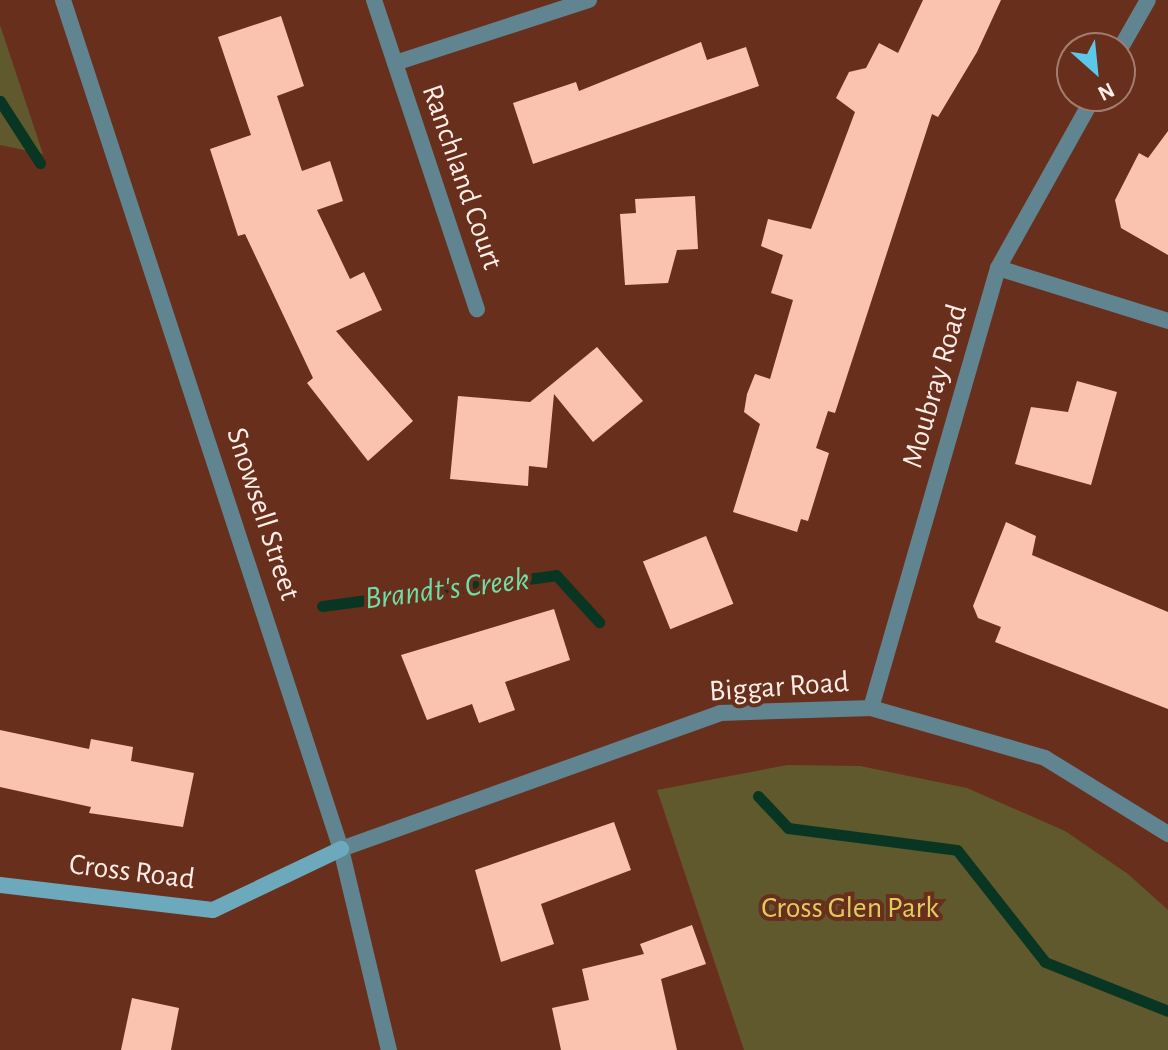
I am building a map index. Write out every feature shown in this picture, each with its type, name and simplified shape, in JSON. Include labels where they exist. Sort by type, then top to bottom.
[{"type":"street","name":"Snowsell Street","points":[[63,0],[341,849],[389,1050]]},
{"type":"street","name":"Ranchland Court","points":[[374,0],[477,309]]},
{"type":"street","points":[[395,63],[589,0]]},
{"type":"street","points":[[1130,32],[1148,0]]},
{"type":"street","name":"Moubray Road","points":[[871,708],[998,268],[1085,112]]},
{"type":"street","points":[[998,268],[1168,321]]},
{"type":"street","name":"Biggar Road","points":[[341,849],[720,713],[871,708],[1045,758],[1168,834]]},
{"type":"street","name":"Cross Road","points":[[0,885],[213,910],[341,849]]},
{"type":"green space","points":[[0,25],[43,154],[0,145]]},
{"type":"green space","name":"Cross Glen Park","points":[[787,765],[860,766],[967,788],[1065,831],[1128,874],[1168,910],[1168,1050],[744,1050],[657,790]]},
{"type":"building","points":[[923,0],[1001,0],[977,52],[938,117],[932,114],[835,413],[828,411],[816,448],[829,453],[808,521],[801,519],[797,532],[733,512],[760,424],[744,412],[747,394],[755,374],[770,379],[793,300],[771,293],[783,255],[761,246],[768,219],[811,229],[855,112],[836,98],[849,72],[866,68],[879,43],[898,53]]},
{"type":"building","points":[[281,16],[304,86],[277,96],[302,171],[330,161],[343,201],[317,210],[350,279],[364,272],[382,310],[336,331],[413,421],[368,461],[307,383],[313,378],[245,234],[238,236],[210,149],[251,135],[218,37]]},
{"type":"building","points":[[701,42],[707,60],[746,47],[759,86],[533,164],[513,103],[576,82],[579,91]]},
{"type":"building","points":[[1168,131],[1168,255],[1121,228],[1115,200],[1139,153],[1148,158]]},
{"type":"building","points":[[695,196],[698,249],[677,250],[668,283],[625,285],[620,214],[636,213],[635,199]]},
{"type":"building","points":[[597,347],[643,401],[593,442],[554,394],[547,468],[529,466],[528,486],[450,479],[458,396],[530,402]]},
{"type":"building","points":[[1077,381],[1117,392],[1091,485],[1015,464],[1031,407],[1068,412]]},
{"type":"building","points":[[1006,522],[1036,536],[1032,555],[1168,612],[1168,709],[995,642],[1001,627],[978,618],[973,606]]},
{"type":"building","points":[[706,536],[733,604],[670,629],[643,561]]},
{"type":"building","points":[[554,609],[570,660],[505,682],[515,710],[479,723],[472,704],[427,720],[401,655]]},
{"type":"building","points":[[0,730],[89,749],[91,739],[133,747],[131,761],[194,773],[183,827],[89,813],[91,807],[0,787]]},
{"type":"building","points":[[614,822],[631,870],[541,904],[554,944],[501,962],[475,870]]},
{"type":"building","points":[[692,925],[706,964],[661,979],[677,1050],[561,1050],[552,1008],[589,1000],[582,969],[644,954],[640,944]]},
{"type":"building","points":[[132,998],[179,1008],[171,1050],[121,1050]]},
{"type":"waterway","name":"Brandt's Creek","points":[[0,101],[40,163]]},
{"type":"waterway","name":"Brandt's Creek","points":[[322,606],[556,575],[599,622]]},
{"type":"waterway","name":"Brandt's Creek","points":[[758,796],[788,828],[957,850],[1045,962],[1168,1011]]}]
